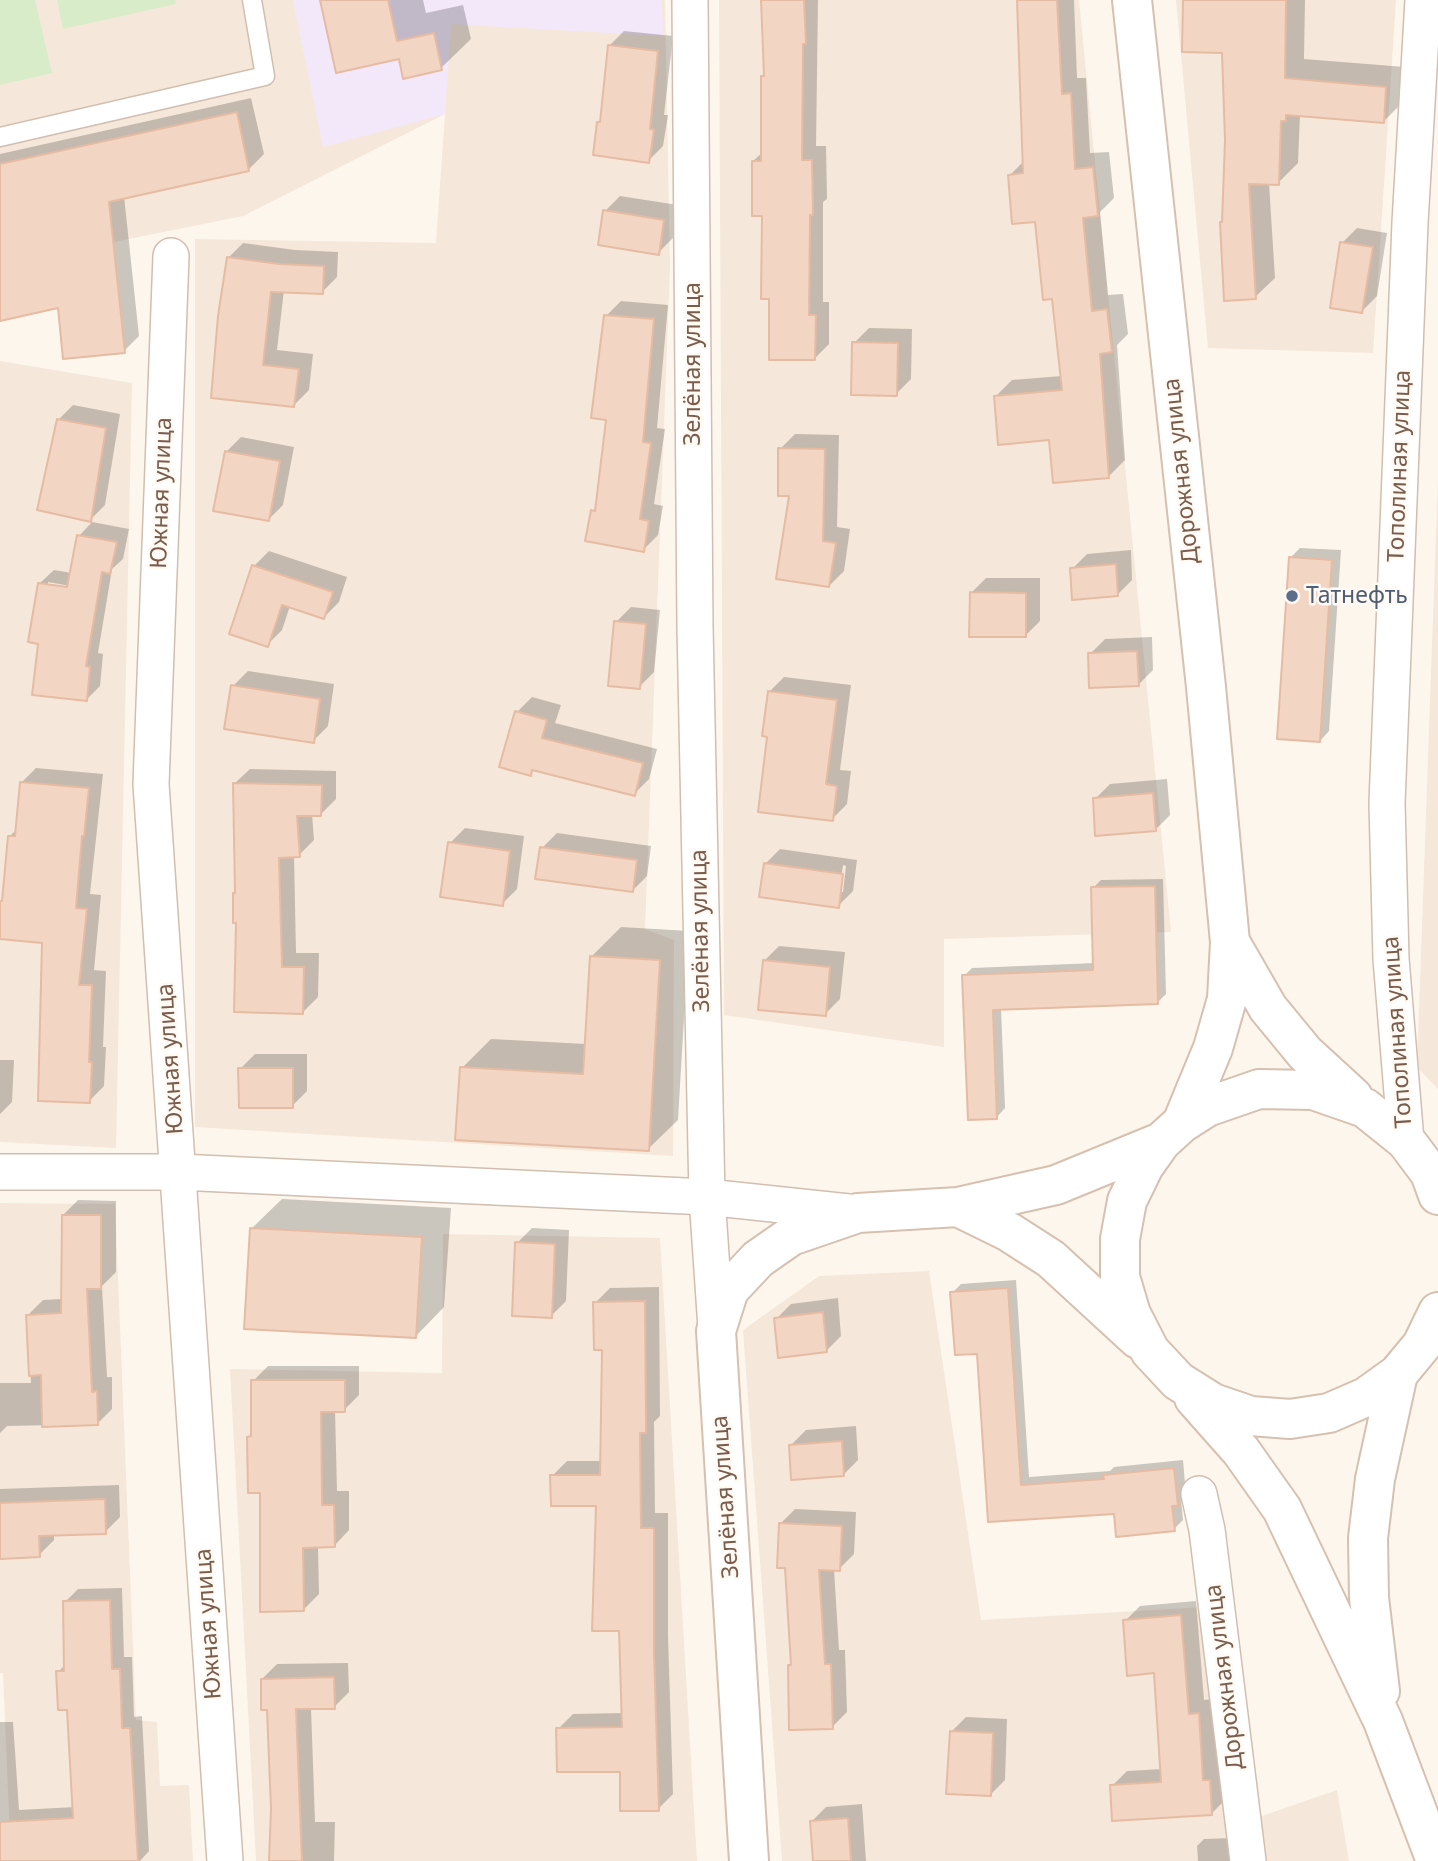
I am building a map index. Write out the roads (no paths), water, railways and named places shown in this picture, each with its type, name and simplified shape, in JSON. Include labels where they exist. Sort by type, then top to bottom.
[{"type":"main road","name":"Дорожная улица","points":[[1132,0],[1230,942],[1227,999],[1213,1048],[1172,1133]]},
{"type":"main road","points":[[1230,942],[1268,1008],[1305,1052],[1365,1108],[1406,1141],[1435,1182]]},
{"type":"main road","points":[[716,1331],[729,1290],[758,1259],[791,1236],[858,1213],[958,1207],[1056,1185],[1172,1133],[1207,1107],[1259,1090],[1313,1090],[1365,1108]]},
{"type":"main road","points":[[1150,1350],[1131,1314],[1120,1277],[1119,1239],[1127,1200],[1144,1166],[1172,1133]]},
{"type":"main road","points":[[958,1207],[1009,1232],[1052,1259],[1150,1350],[1241,1451],[1282,1509],[1383,1721],[1436,1861]]},
{"type":"main road","points":[[1178,1381],[1213,1403],[1251,1416],[1290,1419],[1329,1413],[1366,1397],[1398,1374],[1433,1330]]},
{"type":"main road","name":"Зелёная улица","points":[[716,1331],[749,1861]]},
{"type":"main road","points":[[1383,1721],[1369,1598],[1368,1538],[1375,1479],[1398,1374]]},
{"type":"street","name":"Зелёная улица","points":[[690,0],[695,641],[707,1197],[716,1331]]},
{"type":"street","name":"Тополиная улица","points":[[1406,1141],[1391,958],[1387,803],[1410,223],[1423,0]]},
{"type":"street","name":"Южная улица","points":[[171,256],[151,783],[225,1861]]},
{"type":"street","points":[[0,1172],[179,1172],[707,1197],[858,1213]]},
{"type":"street","name":"Дорожная улица","points":[[1199,1494],[1207,1530],[1248,1861]]},
{"type":"lane","points":[[0,137],[265,76],[252,0]]},
{"type":"place","name":"Татнефть","points":[[1292,596]]}]
